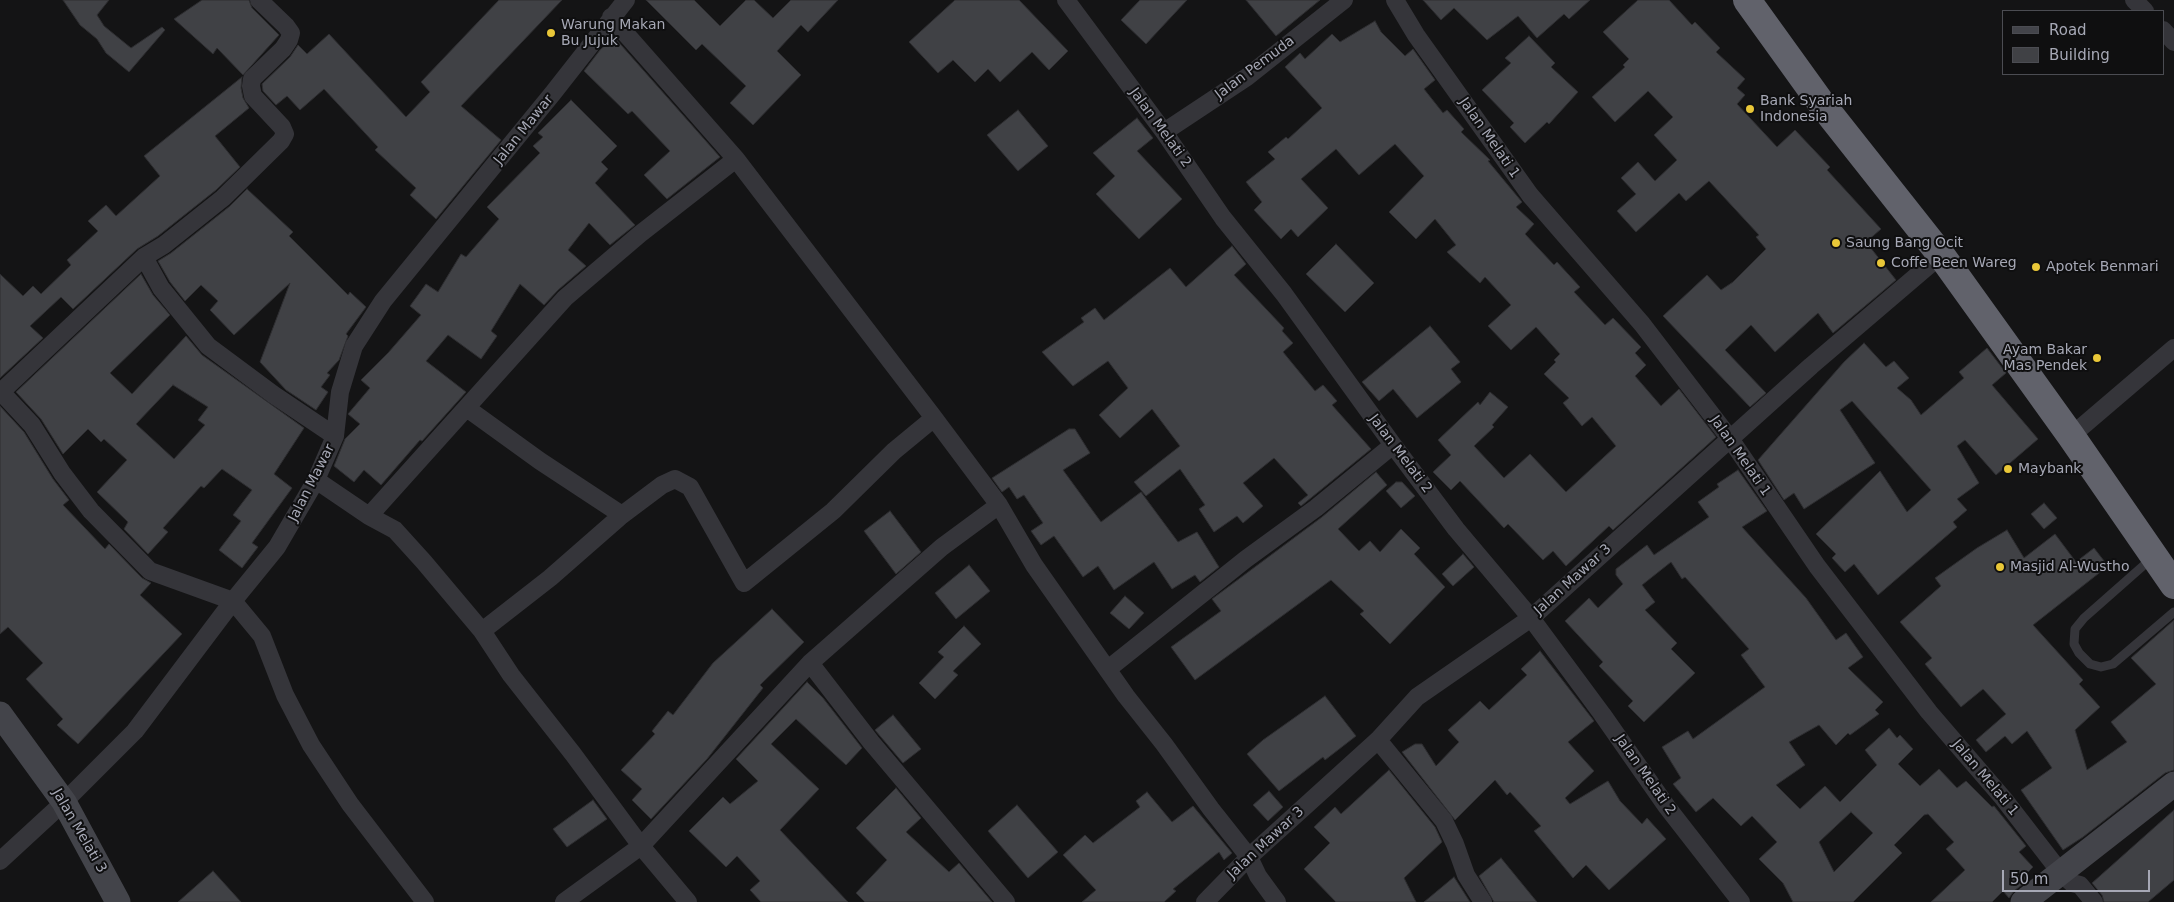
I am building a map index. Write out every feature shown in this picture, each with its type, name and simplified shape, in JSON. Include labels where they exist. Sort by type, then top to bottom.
[{"type":"highway","points":[[1747,0],[1824,107],[1941,255],[2071,436],[2174,585]]},
{"type":"street","points":[[259,0],[291,33],[289,40],[282,49],[252,79],[251,86],[253,96],[282,126],[285,134],[281,141],[222,198],[164,245],[144,257],[1,392],[32,425],[62,472],[91,511],[150,571],[233,601],[262,636],[285,695],[311,745],[350,804],[425,902]]},
{"type":"street","name":"Jalan Mawar","points":[[0,861],[64,802],[136,730],[233,601],[277,547],[316,480],[335,436],[340,392],[354,346],[383,302],[548,100],[626,0]]},
{"type":"street","name":"Jalan Melati 2","points":[[1066,0],[1164,132],[1223,218],[1284,294],[1392,445],[1456,529],[1531,618],[1602,714],[1667,808],[1740,902]]},
{"type":"street","name":"Jalan Pemuda","points":[[1164,132],[1247,77],[1344,0]]},
{"type":"street","name":"Jalan Melati 1","points":[[1395,0],[1416,35],[1530,195],[1642,324],[1731,440],[1817,566],[1929,712],[2003,798],[2061,873],[2072,883],[2080,885],[2094,902]]},
{"type":"street","points":[[2134,0],[2144,10]]},
{"type":"street","points":[[611,17],[736,159],[934,418],[999,505],[1034,565],[1126,696],[1249,857],[1258,876],[1277,902]]},
{"type":"street","points":[[2164,31],[2174,42]]},
{"type":"street","points":[[369,516],[468,409],[565,298],[640,234],[736,159]]},
{"type":"street","name":"Jalan Mawar 3","points":[[1205,902],[1249,857],[1378,740],[1417,697],[1531,618],[1811,366],[1941,255]]},
{"type":"street","points":[[144,257],[161,288],[208,346],[274,396],[335,436]]},
{"type":"street","points":[[2071,436],[2174,348]]},
{"type":"street","points":[[468,409],[540,461],[622,515]]},
{"type":"street","points":[[482,631],[550,578],[622,515],[662,485],[675,480],[690,487],[744,583],[833,511],[894,451],[934,418]]},
{"type":"street","points":[[1108,669],[1246,558],[1316,508],[1392,445]]},
{"type":"street","points":[[316,480],[369,516],[394,530],[424,562],[482,631],[511,675],[573,754],[641,846],[688,902]]},
{"type":"street","points":[[564,902],[641,846],[810,663],[942,547],[999,505]]},
{"type":"street","points":[[810,663],[877,750],[1006,902]]},
{"type":"street","name":"Jalan Melati 3","points":[[0,714],[64,802],[118,902]]},
{"type":"street","points":[[1378,740],[1444,821],[1455,844],[1466,876],[1483,902]]},
{"type":"street","points":[[2023,902],[2174,784]]},
{"type":"lane","points":[[2154,556],[2084,618],[2075,629],[2074,644],[2079,653],[2090,664],[2101,667],[2113,664],[2174,612]]},
{"type":"building","points":[[63,0],[109,0],[97,15],[104,26],[131,48],[162,27],[165,30],[129,72],[106,53],[97,39],[80,25]]},
{"type":"building","points":[[202,0],[249,0],[252,8],[279,35],[243,75],[217,48],[213,54],[174,19]]},
{"type":"building","points":[[499,0],[562,0],[461,106],[501,140],[436,219],[410,195],[416,188],[375,150],[378,147],[324,89],[300,110],[287,96],[276,105],[263,91],[262,84],[290,57],[298,45],[307,54],[329,34],[406,117],[430,92],[421,82]]},
{"type":"building","points":[[646,0],[694,0],[720,26],[746,0],[754,0],[773,18],[791,0],[838,0],[808,32],[801,25],[777,51],[801,75],[753,125],[730,103],[746,86],[702,44],[696,50]]},
{"type":"building","points":[[955,0],[1019,0],[1068,51],[1049,70],[1032,52],[1000,82],[988,69],[975,82],[953,60],[938,73],[909,42]]},
{"type":"building","points":[[1140,0],[1187,0],[1146,44],[1121,20]]},
{"type":"building","points":[[1246,0],[1320,0],[1276,36]]},
{"type":"building","points":[[1423,0],[1590,0],[1569,19],[1564,14],[1537,38],[1518,16],[1487,40],[1454,8],[1441,20]]},
{"type":"building","points":[[1638,0],[1669,0],[1692,25],[1695,22],[1720,48],[1716,52],[1745,79],[1737,88],[1745,95],[1737,104],[1777,147],[1795,130],[1830,167],[1827,170],[1881,229],[1866,242],[1896,280],[1833,333],[1818,313],[1775,352],[1751,325],[1725,350],[1766,393],[1750,407],[1663,316],[1707,275],[1721,290],[1733,282],[1766,249],[1756,237],[1759,235],[1709,181],[1686,201],[1679,193],[1636,232],[1617,211],[1636,194],[1621,178],[1638,162],[1655,181],[1677,160],[1654,135],[1673,117],[1648,91],[1615,122],[1592,97],[1625,67],[1623,65],[1629,59],[1603,32]]},
{"type":"building","points":[[1375,21],[1381,32],[1405,56],[1413,49],[1435,80],[1424,89],[1443,113],[1447,110],[1464,129],[1461,132],[1490,160],[1488,161],[1522,202],[1516,207],[1534,224],[1525,234],[1554,265],[1557,262],[1580,287],[1574,292],[1605,325],[1613,318],[1641,347],[1635,353],[1646,365],[1635,376],[1661,406],[1679,389],[1716,437],[1613,530],[1609,526],[1566,566],[1553,551],[1543,560],[1508,524],[1504,528],[1460,481],[1451,490],[1433,472],[1451,455],[1438,440],[1478,402],[1480,405],[1490,392],[1508,407],[1492,425],[1494,427],[1474,446],[1504,478],[1530,454],[1566,492],[1616,446],[1592,417],[1582,426],[1563,403],[1569,398],[1544,374],[1556,362],[1554,360],[1560,354],[1536,327],[1511,350],[1488,326],[1511,305],[1485,277],[1480,283],[1447,252],[1456,245],[1435,219],[1416,239],[1389,212],[1424,176],[1395,144],[1359,175],[1336,149],[1301,179],[1328,208],[1298,237],[1291,229],[1281,239],[1254,210],[1262,202],[1246,182],[1275,159],[1268,152],[1286,137],[1288,139],[1322,108],[1285,67],[1300,53],[1305,59],[1332,34],[1340,42]]},
{"type":"building","points":[[1529,36],[1555,63],[1551,67],[1578,92],[1549,124],[1547,122],[1525,143],[1510,127],[1514,123],[1482,90],[1511,63],[1505,58]]},
{"type":"building","points":[[614,37],[720,157],[667,199],[644,175],[670,151],[632,111],[628,114],[584,71],[600,50]]},
{"type":"building","points":[[242,77],[241,88],[243,98],[249,108],[215,136],[240,167],[216,190],[158,236],[137,249],[73,309],[61,297],[30,326],[43,338],[0,378],[0,274],[23,296],[33,286],[41,294],[71,265],[67,260],[98,231],[88,221],[106,205],[116,216],[160,176],[144,156]]},
{"type":"building","points":[[571,100],[617,146],[601,162],[608,169],[595,183],[635,225],[610,245],[589,223],[568,250],[586,266],[544,305],[520,284],[491,331],[497,336],[481,359],[448,335],[426,361],[466,392],[422,441],[420,440],[381,485],[364,470],[354,482],[334,466],[345,439],[360,424],[348,414],[370,388],[361,380],[388,353],[421,315],[410,306],[426,284],[438,292],[461,254],[466,257],[499,219],[487,207],[540,153],[533,146],[543,137],[538,133]]},
{"type":"building","points":[[1018,110],[1048,146],[1018,171],[987,135]]},
{"type":"building","points":[[1137,118],[1153,138],[1137,151],[1182,199],[1139,239],[1096,194],[1115,176],[1093,153]]},
{"type":"building","points":[[247,189],[293,232],[289,236],[348,295],[350,292],[366,307],[346,334],[348,336],[339,360],[327,373],[330,375],[321,387],[328,392],[316,410],[286,390],[260,362],[290,283],[234,335],[210,310],[218,301],[201,285],[185,301],[170,282],[158,261],[171,253],[230,206]]},
{"type":"building","points":[[1336,244],[1374,283],[1345,312],[1306,274]]},
{"type":"building","points":[[1232,246],[1246,264],[1234,275],[1284,328],[1282,331],[1293,343],[1283,352],[1315,391],[1323,385],[1337,401],[1332,405],[1371,449],[1301,506],[1298,503],[1308,495],[1274,458],[1243,483],[1263,506],[1243,523],[1237,516],[1214,532],[1199,509],[1205,505],[1180,469],[1146,496],[1134,482],[1180,446],[1152,409],[1120,438],[1099,415],[1128,388],[1108,361],[1073,386],[1042,352],[1084,322],[1081,318],[1095,308],[1104,320],[1170,268],[1186,287]]},
{"type":"building","points":[[141,274],[153,295],[170,315],[110,373],[132,394],[186,336],[202,355],[304,428],[274,474],[292,488],[252,543],[258,547],[242,568],[219,550],[241,521],[233,515],[252,490],[222,469],[204,488],[201,486],[163,528],[168,532],[148,554],[124,529],[128,522],[97,492],[127,460],[104,439],[101,442],[88,429],[63,454],[41,419],[16,392]],"holes":[[[173,385],[208,407],[198,420],[205,425],[174,459],[136,424]]]},
{"type":"building","points":[[1430,326],[1460,362],[1451,369],[1461,382],[1417,418],[1393,389],[1379,401],[1362,382]]},
{"type":"building","points":[[1864,343],[1886,367],[1894,361],[1909,378],[1897,388],[1911,400],[1921,415],[1964,378],[1959,372],[1987,348],[2006,373],[1992,385],[2038,439],[1996,475],[1965,440],[1957,446],[1979,483],[1957,499],[1967,510],[1953,522],[1957,527],[1878,595],[1854,564],[1845,572],[1832,558],[1836,554],[1816,534],[1880,471],[1907,512],[1931,490],[1852,401],[1840,410],[1875,463],[1804,509],[1794,493],[1784,500],[1758,460],[1844,362]]},
{"type":"building","points":[[0,406],[24,432],[53,479],[69,500],[63,505],[105,549],[109,544],[142,578],[151,583],[140,595],[182,634],[78,744],[57,725],[63,719],[26,679],[43,663],[8,627],[0,634]]},
{"type":"building","points":[[1069,429],[1075,429],[1090,453],[1063,470],[1101,522],[1141,492],[1178,542],[1197,532],[1219,567],[1200,582],[1195,575],[1172,589],[1154,562],[1114,590],[1098,566],[1083,577],[1054,536],[1041,545],[1031,531],[1043,523],[1024,495],[1017,499],[1009,487],[1002,492],[992,478]]},
{"type":"building","points":[[1738,470],[1767,511],[1742,527],[1806,598],[1836,640],[1846,633],[1863,657],[1848,668],[1883,702],[1875,710],[1879,714],[1850,735],[1848,733],[1836,745],[1819,725],[1789,742],[1805,765],[1776,785],[1800,809],[1825,786],[1840,802],[1877,765],[1865,750],[1889,728],[1897,738],[1900,735],[1913,749],[1898,764],[1920,786],[1939,769],[1957,788],[1966,781],[1992,807],[1994,806],[2026,846],[2019,852],[2033,867],[2024,876],[2028,880],[2014,891],[2009,898],[2003,891],[1992,902],[1931,902],[1965,870],[1946,849],[1954,842],[1928,814],[1924,815],[1894,845],[1902,853],[1853,902],[1793,902],[1783,883],[1759,859],[1777,842],[1752,816],[1741,826],[1713,798],[1696,812],[1673,784],[1681,778],[1662,747],[1688,731],[1693,739],[1765,687],[1741,655],[1749,649],[1685,577],[1682,579],[1671,562],[1642,585],[1655,602],[1645,610],[1677,643],[1671,649],[1695,673],[1644,722],[1628,706],[1633,701],[1599,666],[1603,662],[1565,621],[1589,598],[1598,608],[1623,584],[1616,575],[1616,569],[1647,545],[1654,555],[1709,517],[1698,502],[1719,487],[1717,484]],"holes":[[[1851,812],[1873,833],[1834,872],[1819,842]]]},
{"type":"building","points":[[1376,472],[1387,485],[1338,529],[1359,551],[1370,541],[1380,552],[1401,529],[1420,548],[1414,554],[1445,587],[1390,644],[1360,614],[1364,611],[1331,580],[1195,680],[1171,647],[1221,611],[1212,599],[1322,517]]},
{"type":"building","points":[[1396,482],[1402,482],[1415,496],[1401,508],[1386,491]]},
{"type":"building","points":[[2044,503],[2057,518],[2044,529],[2031,514]]},
{"type":"building","points":[[890,511],[921,552],[896,574],[864,531]]},
{"type":"building","points":[[2007,530],[2024,558],[2055,534],[2076,562],[2094,548],[2108,566],[2033,625],[2083,680],[2079,684],[2100,707],[2075,730],[2087,770],[2127,742],[2111,722],[2156,684],[2131,658],[2174,620],[2174,770],[2165,773],[2083,837],[2063,850],[2021,790],[2052,768],[2027,731],[2012,744],[2005,736],[1986,752],[1976,740],[2006,714],[1983,689],[1961,707],[1925,664],[1932,658],[1900,622],[1941,586],[1935,578],[1977,548]]},
{"type":"building","points":[[1463,554],[1474,567],[1453,586],[1442,574]]},
{"type":"building","points":[[969,565],[990,591],[956,619],[935,593]]},
{"type":"building","points":[[1125,596],[1144,613],[1129,629],[1110,613]]},
{"type":"building","points":[[772,609],[804,642],[760,685],[763,688],[707,759],[651,819],[632,800],[642,789],[621,770],[655,734],[652,731],[668,711],[673,715],[713,663]]},
{"type":"building","points":[[964,626],[981,644],[953,671],[958,675],[935,699],[919,683],[944,657],[938,652]]},
{"type":"building","points":[[1540,651],[1594,721],[1568,742],[1594,771],[1565,798],[1570,804],[1608,781],[1620,801],[1642,824],[1647,818],[1666,839],[1609,890],[1586,865],[1573,878],[1534,831],[1541,826],[1510,792],[1507,795],[1495,780],[1455,820],[1402,752],[1415,744],[1422,744],[1436,766],[1459,742],[1448,730],[1480,701],[1489,710],[1527,675],[1521,669]]},
{"type":"building","points":[[807,682],[823,698],[862,748],[846,765],[796,719],[771,744],[819,789],[780,830],[848,902],[761,902],[750,890],[760,881],[737,856],[726,867],[689,831],[723,797],[730,804],[758,781],[736,759]]},
{"type":"building","points":[[1325,696],[1356,736],[1325,760],[1323,757],[1279,791],[1247,754],[1263,740]]},
{"type":"building","points":[[893,715],[921,749],[903,763],[875,730]]},
{"type":"building","points":[[1389,770],[1435,827],[1442,842],[1404,878],[1416,902],[1336,902],[1304,869],[1330,843],[1314,827],[1335,807],[1341,814]]},
{"type":"building","points":[[896,788],[921,818],[906,832],[949,872],[959,863],[992,902],[865,902],[856,893],[887,860],[856,828]]},
{"type":"building","points":[[1269,791],[1283,807],[1268,821],[1253,805]]},
{"type":"building","points":[[1147,792],[1172,822],[1193,806],[1232,853],[1224,860],[1219,852],[1173,889],[1176,891],[1164,902],[1082,902],[1096,890],[1063,855],[1085,835],[1093,843],[1140,807],[1136,801]]},
{"type":"building","points":[[593,800],[607,819],[567,847],[553,829]]},
{"type":"building","points":[[1017,805],[1058,852],[1028,878],[988,831]]},
{"type":"building","points":[[2174,810],[2174,880],[2148,902],[2104,902],[2102,895],[2092,883]]},
{"type":"building","points":[[1501,858],[1537,902],[1494,902],[1479,876]]},
{"type":"building","points":[[213,871],[241,902],[178,902]]},
{"type":"building","points":[[1454,877],[1470,902],[1424,902]]},
{"type":"place","name":"Warung Makan Bu Jujuk","points":[[551,33]]},
{"type":"place","name":"Bank Syariah Indonesia","points":[[1750,109]]},
{"type":"place","name":"Saung Bang Ocit","points":[[1836,243]]},
{"type":"place","name":"Coffe Been Wareg","points":[[1881,263]]},
{"type":"place","name":"Apotek Benmari","points":[[2036,267]]},
{"type":"place","name":"Ayam Bakar Mas Pendek","points":[[2097,358]]},
{"type":"place","name":"Maybank","points":[[2008,469]]},
{"type":"place","name":"Masjid Al-Wustho","points":[[2000,567]]}]
